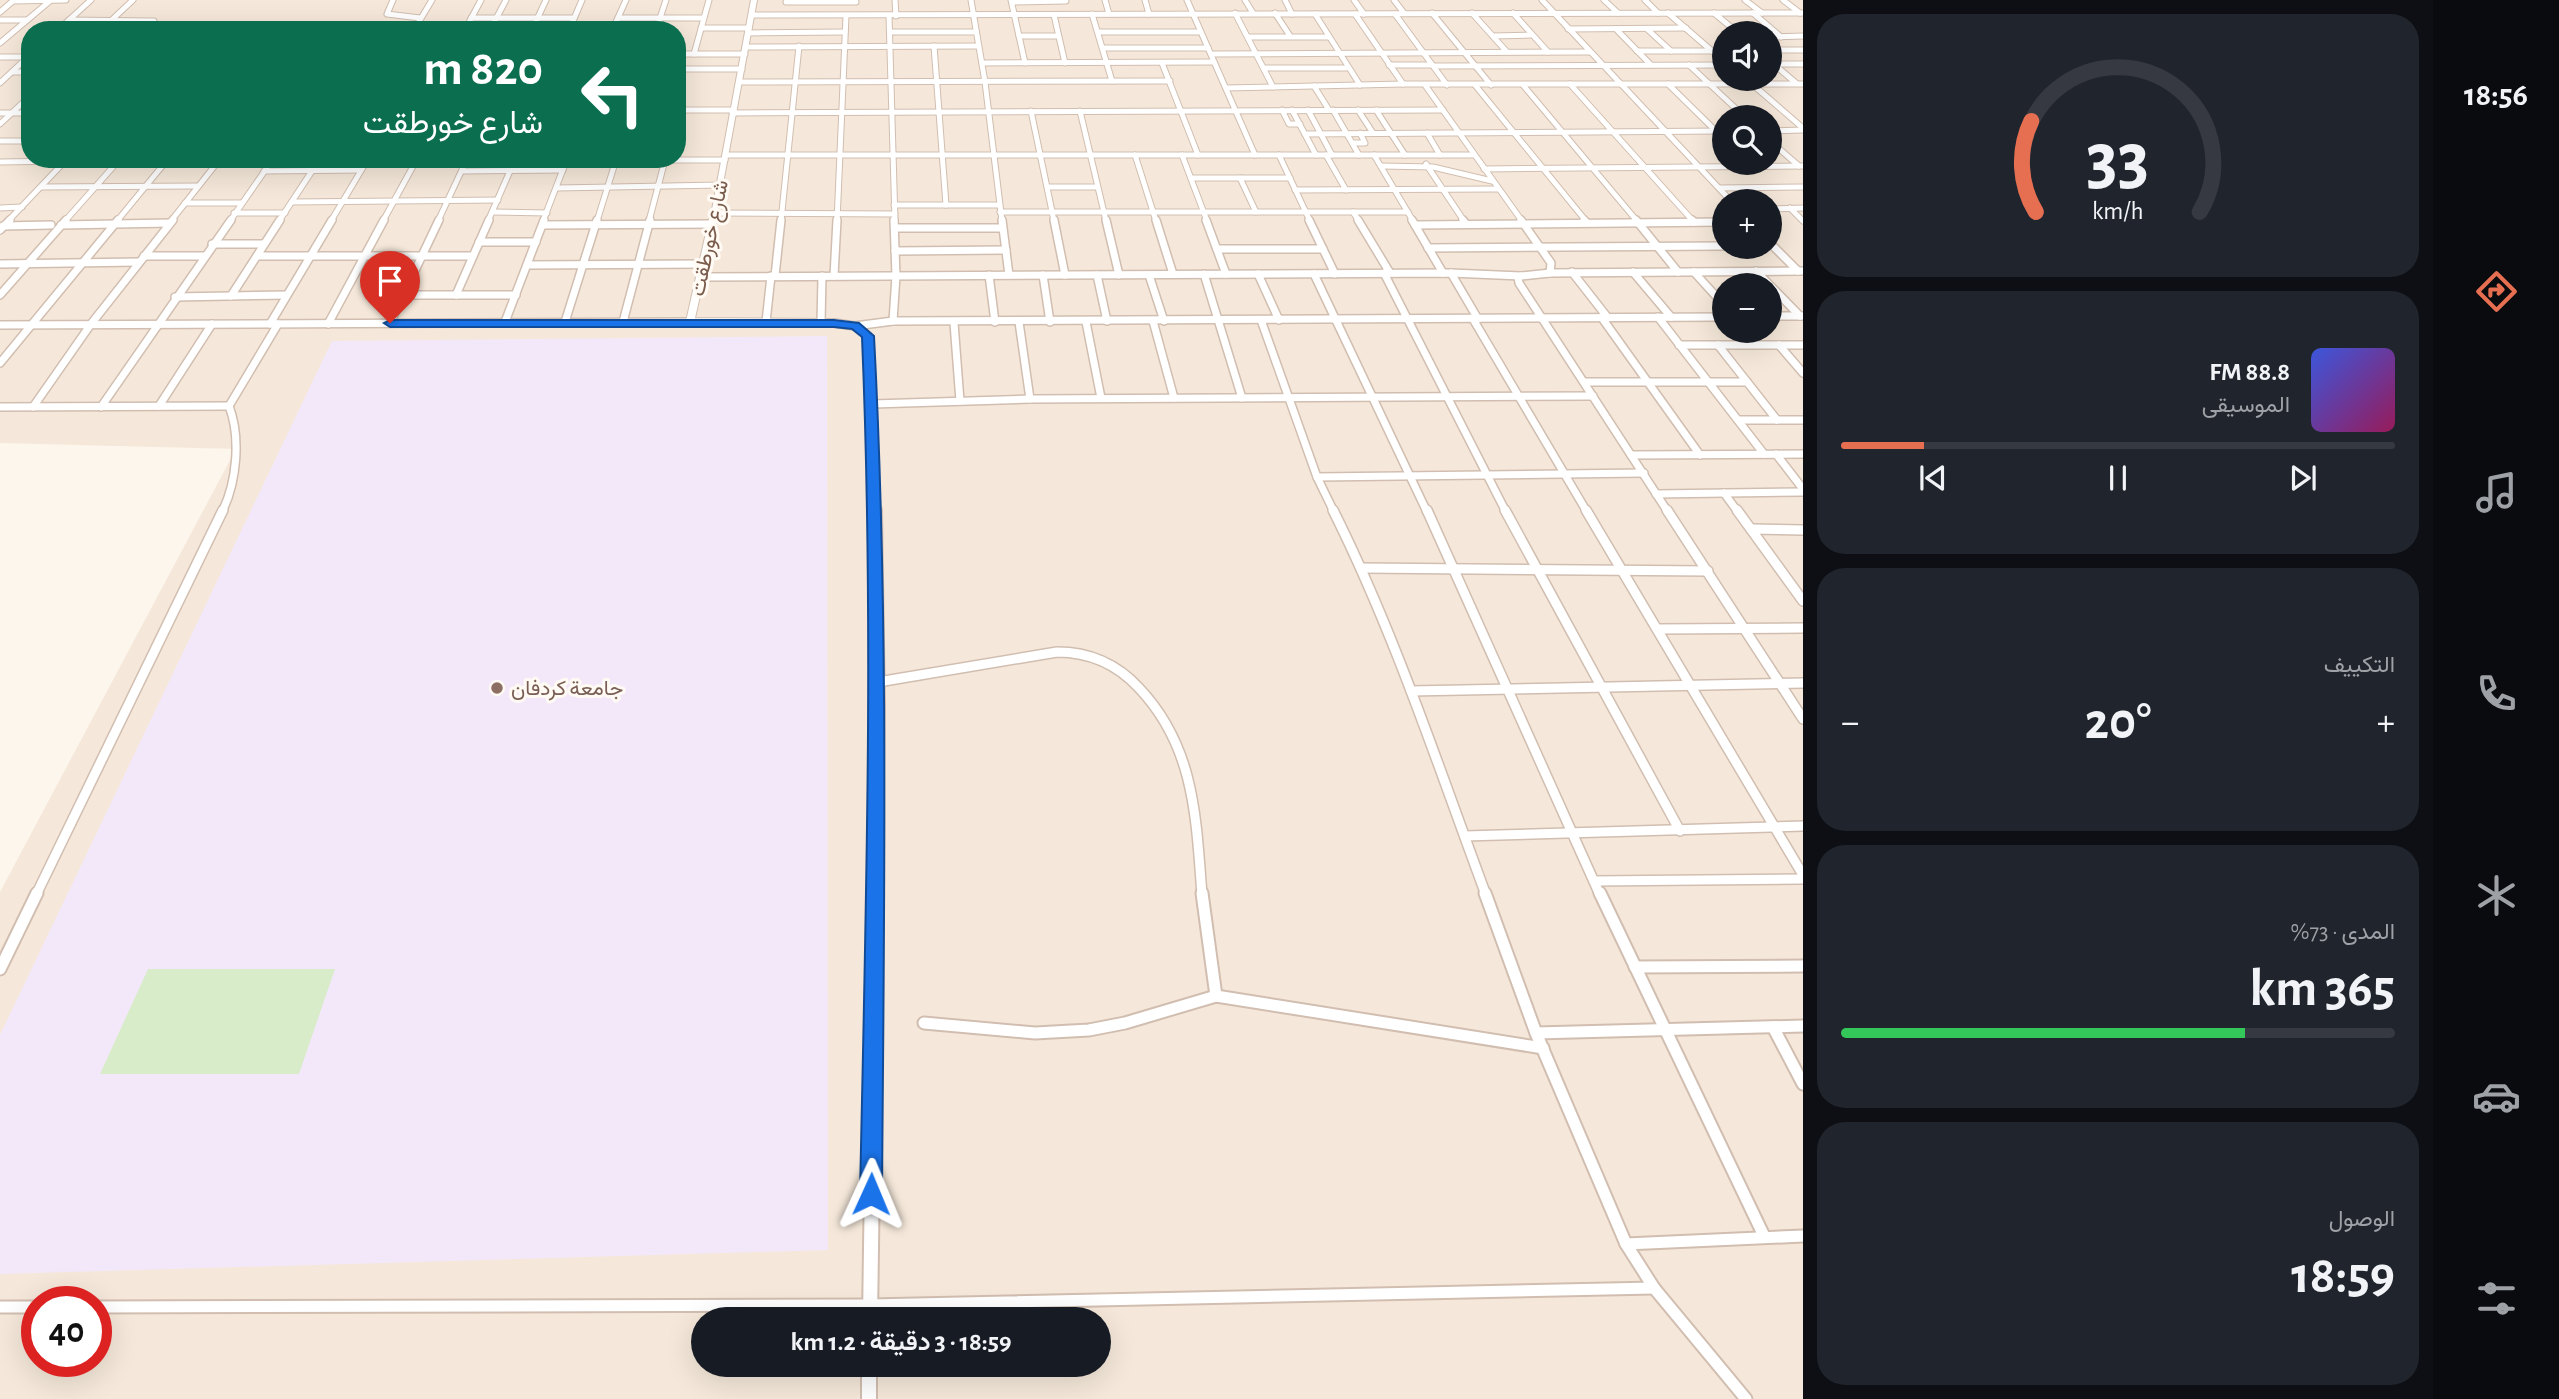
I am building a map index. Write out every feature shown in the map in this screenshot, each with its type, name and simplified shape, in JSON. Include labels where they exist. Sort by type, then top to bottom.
[{"type":"street","points":[[0,12],[14,0],[66,0]]},
{"type":"street","points":[[0,20],[27,20],[51,0]]},
{"type":"street","points":[[69,20],[91,0]]},
{"type":"street","points":[[112,20],[133,0]]},
{"type":"street","points":[[393,0],[387,14],[420,18]]},
{"type":"street","points":[[418,21],[432,0]]},
{"type":"street","points":[[471,19],[481,0]]},
{"type":"street","points":[[494,21],[506,0]]},
{"type":"street","points":[[536,21],[546,0]]},
{"type":"street","points":[[574,21],[582,0]]},
{"type":"street","points":[[617,21],[626,0]]},
{"type":"street","points":[[658,21],[666,0]]},
{"type":"street","points":[[694,54],[709,0]]},
{"type":"street","name":"شارع خورطقت","points":[[754,0],[721,185],[690,322],[821,323],[855,326]]},
{"type":"street","points":[[893,321],[896,276],[890,32],[895,0]]},
{"type":"street","points":[[971,0],[985,82],[1009,275]]},
{"type":"street","points":[[1105,0],[1109,14]]},
{"type":"street","points":[[1145,0],[1149,14]]},
{"type":"street","points":[[1186,0],[1255,155]]},
{"type":"street","points":[[1245,0],[1253,13]]},
{"type":"street","points":[[1284,0],[1292,13]]},
{"type":"street","points":[[1354,0],[1364,14]]},
{"type":"street","points":[[1394,0],[1405,13]]},
{"type":"street","points":[[1542,0],[1719,188],[1803,187]]},
{"type":"street","points":[[1604,0],[1618,13]]},
{"type":"street","points":[[1645,0],[1658,13]]},
{"type":"street","points":[[1745,0],[1762,13]]},
{"type":"street","points":[[1783,0],[1802,13]]},
{"type":"street","points":[[785,16],[786,1],[855,1],[853,16]]},
{"type":"street","points":[[1025,63],[1012,1],[1066,1],[1071,15]]},
{"type":"street","points":[[1235,13],[1273,87]]},
{"type":"street","points":[[1275,13],[1290,36]]},
{"type":"street","points":[[1432,13],[1491,85]]},
{"type":"street","points":[[1472,13],[1507,52]]},
{"type":"street","points":[[1513,13],[1548,52]]},
{"type":"street","points":[[1668,13],[1712,51]]},
{"type":"street","points":[[1714,13],[1724,21]]},
{"type":"street","points":[[1753,13],[1762,21]]},
{"type":"street","points":[[1792,13],[1803,22]]},
{"type":"street","points":[[752,15],[1802,13]]},
{"type":"street","points":[[1315,14],[1360,85]]},
{"type":"street","points":[[1355,14],[1403,84]]},
{"type":"street","points":[[1395,14],[1447,85]]},
{"type":"street","points":[[1054,15],[1065,63]]},
{"type":"street","points":[[1092,15],[1112,81]]},
{"type":"street","points":[[834,276],[846,16]]},
{"type":"street","points":[[471,19],[575,18]]},
{"type":"street","points":[[618,18],[703,18]]},
{"type":"street","points":[[69,20],[155,21]]},
{"type":"street","points":[[0,43],[21,25]]},
{"type":"street","points":[[701,28],[845,32]]},
{"type":"street","points":[[1568,29],[1686,28]]},
{"type":"street","points":[[1615,29],[1651,65]]},
{"type":"street","points":[[1647,29],[1671,51]]},
{"type":"street","points":[[890,32],[976,32]]},
{"type":"street","points":[[1098,32],[1200,32]]},
{"type":"street","points":[[1019,36],[1058,36]]},
{"type":"street","points":[[1493,36],[1531,36]]},
{"type":"street","points":[[1782,37],[1803,36]]},
{"type":"street","points":[[1248,37],[1329,37]]},
{"type":"street","points":[[686,54],[799,46],[978,46]]},
{"type":"street","points":[[766,322],[783,213],[799,46]]},
{"type":"street","points":[[934,46],[946,205]]},
{"type":"street","points":[[1104,48],[1257,54],[1590,52]]},
{"type":"street","points":[[1782,50],[1803,50]]},
{"type":"street","points":[[1637,51],[1712,51]]},
{"type":"street","points":[[0,57],[21,56]]},
{"type":"street","points":[[1163,62],[1198,155]]},
{"type":"street","points":[[982,63],[1214,62]]},
{"type":"street","points":[[1782,63],[1803,64]]},
{"type":"street","points":[[1,81],[21,64]]},
{"type":"street","points":[[1389,65],[1712,65]]},
{"type":"street","points":[[1689,65],[1732,105]]},
{"type":"street","points":[[1264,68],[1347,68]]},
{"type":"street","points":[[686,69],[742,69]]},
{"type":"street","points":[[1782,71],[1801,85]]},
{"type":"street","points":[[12,72],[21,72]]},
{"type":"street","points":[[740,82],[1170,81]]},
{"type":"street","points":[[1226,88],[1403,84],[1709,84]]},
{"type":"street","points":[[1668,84],[1712,127]]},
{"type":"street","points":[[1425,85],[1551,263],[1550,273]]},
{"type":"street","points":[[1475,85],[1586,222]]},
{"type":"street","points":[[1523,85],[1565,132],[1678,272]]},
{"type":"street","points":[[1570,85],[1694,222]]},
{"type":"street","points":[[1782,85],[1801,85]]},
{"type":"street","points":[[1314,86],[1348,134],[1359,155]]},
{"type":"street","points":[[1760,91],[1803,129]]},
{"type":"street","points":[[0,124],[21,104]]},
{"type":"street","points":[[686,110],[793,113],[1283,113],[1443,110]]},
{"type":"street","points":[[1031,111],[1049,187],[1065,275]]},
{"type":"street","points":[[1080,111],[1119,275]]},
{"type":"street","points":[[1293,112],[1317,155]]},
{"type":"street","points":[[1309,112],[1322,134],[1346,190]]},
{"type":"street","points":[[1360,112],[1373,133]]},
{"type":"street","points":[[1378,112],[1405,155]]},
{"type":"street","points":[[0,113],[21,113]]},
{"type":"street","points":[[1283,113],[1289,124],[1300,124]]},
{"type":"street","points":[[1368,124],[1385,125]]},
{"type":"street","points":[[1782,130],[1803,129]]},
{"type":"street","points":[[1305,134],[1712,131]]},
{"type":"street","points":[[1353,143],[1365,143],[1360,133]]},
{"type":"street","points":[[1427,133],[1440,155]]},
{"type":"street","points":[[0,141],[21,141]]},
{"type":"street","points":[[1782,151],[1801,166]]},
{"type":"street","points":[[686,159],[789,155],[1474,155]]},
{"type":"street","points":[[1136,155],[1173,274]]},
{"type":"street","points":[[1182,155],[1226,274]]},
{"type":"street","points":[[1279,155],[1335,274]]},
{"type":"street","points":[[1374,155],[1443,273]]},
{"type":"street","points":[[1419,155],[1466,223]]},
{"type":"street","points":[[0,162],[21,162]]},
{"type":"street","points":[[0,170],[8,162]]},
{"type":"street","points":[[1381,166],[1427,166],[1492,181]]},
{"type":"street","points":[[1484,169],[1712,166]]},
{"type":"street","points":[[1782,166],[1801,166]]},
{"type":"street","points":[[2,228],[59,168]]},
{"type":"street","points":[[0,295],[112,168]]},
{"type":"street","points":[[0,363],[160,168]]},
{"type":"street","points":[[33,407],[91,324],[213,168]]},
{"type":"street","points":[[101,407],[155,324],[266,168]]},
{"type":"street","points":[[328,324],[412,168]]},
{"type":"street","points":[[390,323],[463,168]]},
{"type":"street","points":[[565,322],[614,168]]},
{"type":"street","points":[[623,322],[663,168]]},
{"type":"street","points":[[264,171],[361,170]]},
{"type":"street","points":[[229,406],[274,324],[286,295],[361,170]]},
{"type":"street","points":[[462,171],[563,170],[505,323]]},
{"type":"street","points":[[231,296],[312,171]]},
{"type":"street","points":[[456,295],[510,171]]},
{"type":"street","points":[[1191,178],[1290,178]]},
{"type":"street","points":[[1240,178],[1256,212]]},
{"type":"street","points":[[557,188],[721,185]]},
{"type":"street","points":[[41,187],[198,187]]},
{"type":"street","points":[[1049,187],[1097,187]]},
{"type":"street","points":[[1295,190],[1498,189]]},
{"type":"street","points":[[292,202],[498,200]]},
{"type":"street","points":[[185,203],[241,203]]},
{"type":"street","points":[[894,205],[946,205],[1053,212],[1408,212]]},
{"type":"street","points":[[0,208],[22,207]]},
{"type":"street","points":[[1782,208],[1803,208]]},
{"type":"street","points":[[1790,208],[1803,220]]},
{"type":"street","points":[[492,212],[547,213]]},
{"type":"street","points":[[1353,212],[1387,273],[1407,319],[1486,475],[1679,831]]},
{"type":"street","points":[[234,213],[285,213]]},
{"type":"street","points":[[715,213],[895,214]]},
{"type":"street","points":[[1415,225],[1712,222]]},
{"type":"street","points":[[61,225],[170,223]]},
{"type":"street","points":[[2,228],[51,225]]},
{"type":"street","points":[[543,225],[712,225]]},
{"type":"street","points":[[895,228],[1003,228]]},
{"type":"street","points":[[479,242],[536,242]]},
{"type":"street","points":[[212,244],[263,244]]},
{"type":"street","points":[[1428,248],[1712,246]]},
{"type":"street","points":[[1217,249],[1323,249]]},
{"type":"street","points":[[895,251],[1006,250]]},
{"type":"street","points":[[1782,255],[1800,271]]},
{"type":"street","points":[[144,256],[204,256]]},
{"type":"street","points":[[257,256],[473,256]]},
{"type":"street","points":[[0,264],[139,262]]},
{"type":"street","points":[[527,265],[703,264]]},
{"type":"street","points":[[1756,271],[1801,316]]},
{"type":"street","points":[[701,277],[1387,273],[1521,276],[1572,272],[1800,271]]},
{"type":"street","points":[[1572,272],[1700,455]]},
{"type":"street","points":[[1633,272],[1671,317]]},
{"type":"street","points":[[1695,272],[1712,291]]},
{"type":"street","points":[[1451,273],[1518,396],[1620,571],[1692,685],[1803,877],[1594,881]]},
{"type":"street","points":[[1204,274],[1242,398]]},
{"type":"street","points":[[1258,274],[1279,320]]},
{"type":"street","points":[[1314,274],[1455,570],[1572,834],[1662,1028],[1764,1236]]},
{"type":"street","points":[[989,275],[995,322]]},
{"type":"street","points":[[1043,275],[1050,322]]},
{"type":"street","points":[[1097,275],[1107,321]]},
{"type":"street","points":[[1149,275],[1164,321]]},
{"type":"street","points":[[821,276],[821,323]]},
{"type":"street","points":[[1521,276],[1518,277],[1518,283],[1803,719]]},
{"type":"street","points":[[175,297],[286,295]]},
{"type":"street","points":[[404,295],[516,295]]},
{"type":"street","points":[[1782,316],[1801,316]]},
{"type":"street","points":[[1658,317],[1764,454]]},
{"type":"street","points":[[855,326],[893,321],[954,323],[1712,317]]},
{"type":"street","points":[[1261,320],[1317,477],[1362,568],[1411,691],[1536,1033],[1626,1244],[1654,1288],[1746,1399]]},
{"type":"street","points":[[1153,321],[1174,398]]},
{"type":"street","points":[[0,325],[690,322]]},
{"type":"street","points":[[1019,322],[1030,399]]},
{"type":"street","points":[[1086,322],[1101,398]]},
{"type":"street","points":[[954,323],[960,401]]},
{"type":"street","points":[[159,406],[212,324]]},
{"type":"street","points":[[855,326],[868,336],[873,404],[878,682],[870,1305]]},
{"type":"street","points":[[1679,345],[1803,345]]},
{"type":"street","points":[[1718,345],[1777,419]]},
{"type":"street","points":[[1779,345],[1803,373]]},
{"type":"street","points":[[1584,382],[1747,382]]},
{"type":"street","points":[[873,404],[1101,398],[1593,396]]},
{"type":"street","points":[[0,407],[229,406]]},
{"type":"street","points":[[0,969],[230,496],[237,439],[234,416],[229,406]]},
{"type":"street","points":[[1738,420],[1803,420]]},
{"type":"street","points":[[1776,454],[1803,490]]},
{"type":"street","points":[[1632,455],[1803,454]]},
{"type":"street","points":[[1317,477],[1644,473]]},
{"type":"street","points":[[1657,494],[1803,490]]},
{"type":"street","points":[[1724,492],[1803,601]]},
{"type":"street","points":[[1751,529],[1803,530]]},
{"type":"street","points":[[1362,568],[1708,571]]},
{"type":"street","points":[[1658,629],[1803,628]]},
{"type":"street","points":[[878,682],[1048,653],[1078,653],[1100,660],[1124,673],[1151,697],[1167,718],[1183,752],[1192,790],[1205,928],[1216,996]]},
{"type":"street","points":[[1411,691],[1803,683]]},
{"type":"street","points":[[1465,836],[1803,826]]},
{"type":"street","points":[[1635,967],[1803,966]]},
{"type":"street","points":[[924,1023],[1035,1033],[1089,1030],[1125,1023],[1216,996],[1543,1048]]},
{"type":"street","points":[[1536,1033],[1803,1026]]},
{"type":"street","points":[[1773,1027],[1803,1084]]},
{"type":"street","points":[[1626,1244],[1803,1236]]},
{"type":"street","points":[[112,1307],[870,1305],[1654,1288]]},
{"type":"street","points":[[0,1307],[21,1307]]},
{"type":"street","points":[[869,1377],[869,1399]]},
{"type":"shaded area","points":[[0,0],[1803,0],[1803,1399],[0,1399],[0,892],[236,449],[0,443]]},
{"type":"shaded area","name":"جامعة كردفان","points":[[827,336],[828,1250],[0,1274],[0,1035],[332,341]]},
{"type":"green space","points":[[148,969],[335,969],[299,1074],[100,1074]]},
{"type":"place","name":"جامعة كردفان","points":[[497,688]]},
{"type":"route","points":[[390,323],[834,323],[855,326],[868,336],[876,502],[878,682],[871,1194]]}]
